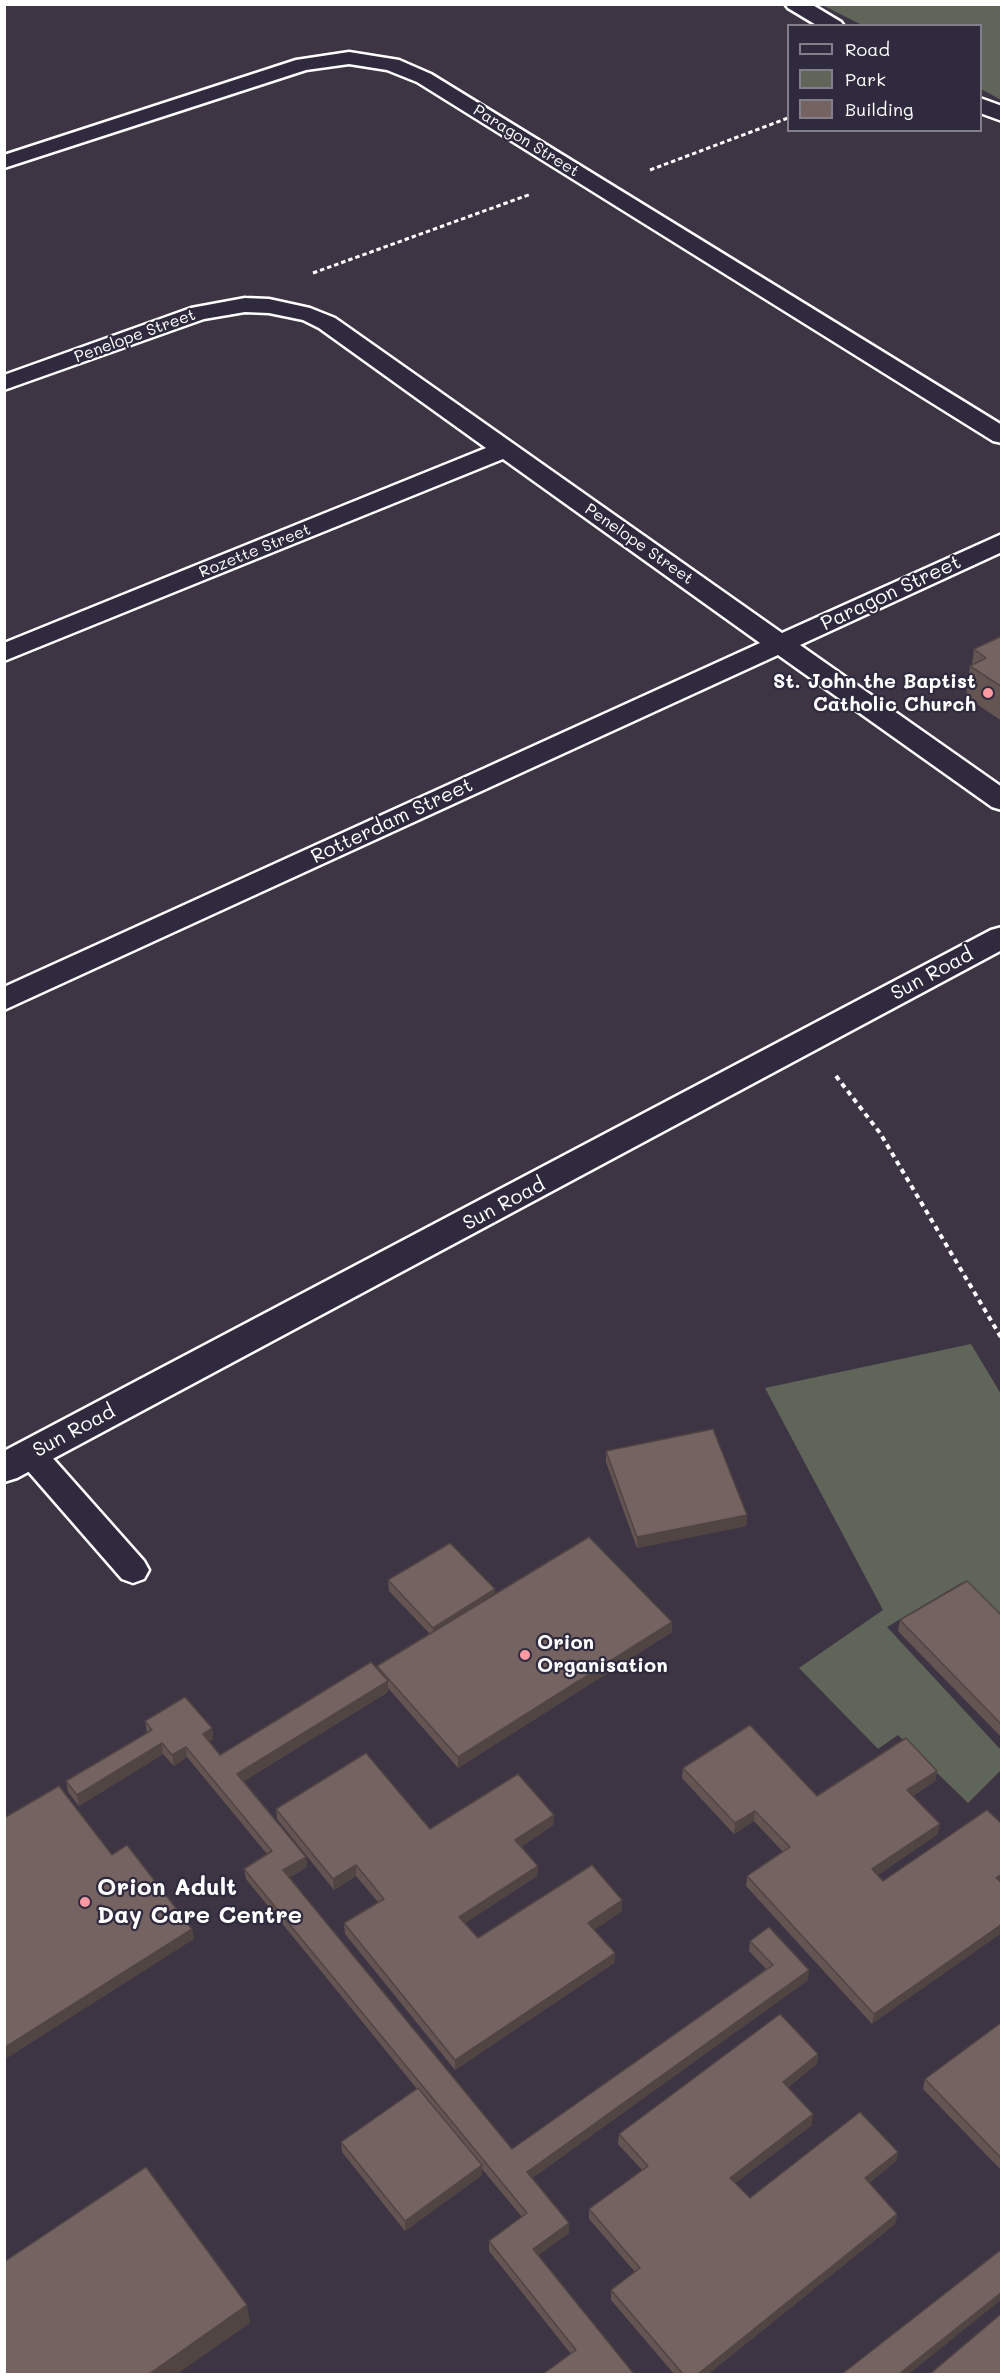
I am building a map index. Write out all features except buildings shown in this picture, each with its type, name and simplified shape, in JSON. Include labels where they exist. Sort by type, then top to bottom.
[{"type":"street","points":[[795,4],[830,24]]},
{"type":"street","name":"Paragon Street","points":[[4,162],[303,64],[349,58],[372,60],[410,70],[1002,436]]},
{"type":"street","points":[[982,105],[1002,115]]},
{"type":"street","name":"Penelope Street","points":[[4,383],[199,313],[237,306],[269,306],[310,315],[327,322],[1002,801]]},
{"type":"street","name":"Rozette Street","points":[[4,653],[505,449]]},
{"type":"street","name":"Paragon Street","points":[[781,643],[1002,542]]},
{"type":"street","name":"Rotterdam Street","points":[[4,1000],[781,643]]},
{"type":"street","name":"Sun Road","points":[[18,1461],[1002,937]]},
{"type":"lane","points":[[18,1461],[133,1570]]},
{"type":"path","points":[[269,306],[317,270],[560,184],[601,188],[787,119]]},
{"type":"path","points":[[808,1040],[879,1133],[1002,1339]]},
{"type":"green space","points":[[822,5],[1001,5],[1001,100],[982,90],[982,24],[860,24]]},
{"type":"green space","points":[[971,1344],[1001,1394],[1001,1624],[961,1583],[887,1627],[1001,1750],[1001,1770],[968,1803],[898,1735],[878,1749],[799,1668],[883,1610],[765,1388]]},
{"type":"place","name":"St. John the Baptist Catholic Church","points":[[988,693]]},
{"type":"place","name":"Orion Organisation","points":[[525,1655]]},
{"type":"place","name":"Orion Adult Day Care Centre","points":[[85,1902]]}]
